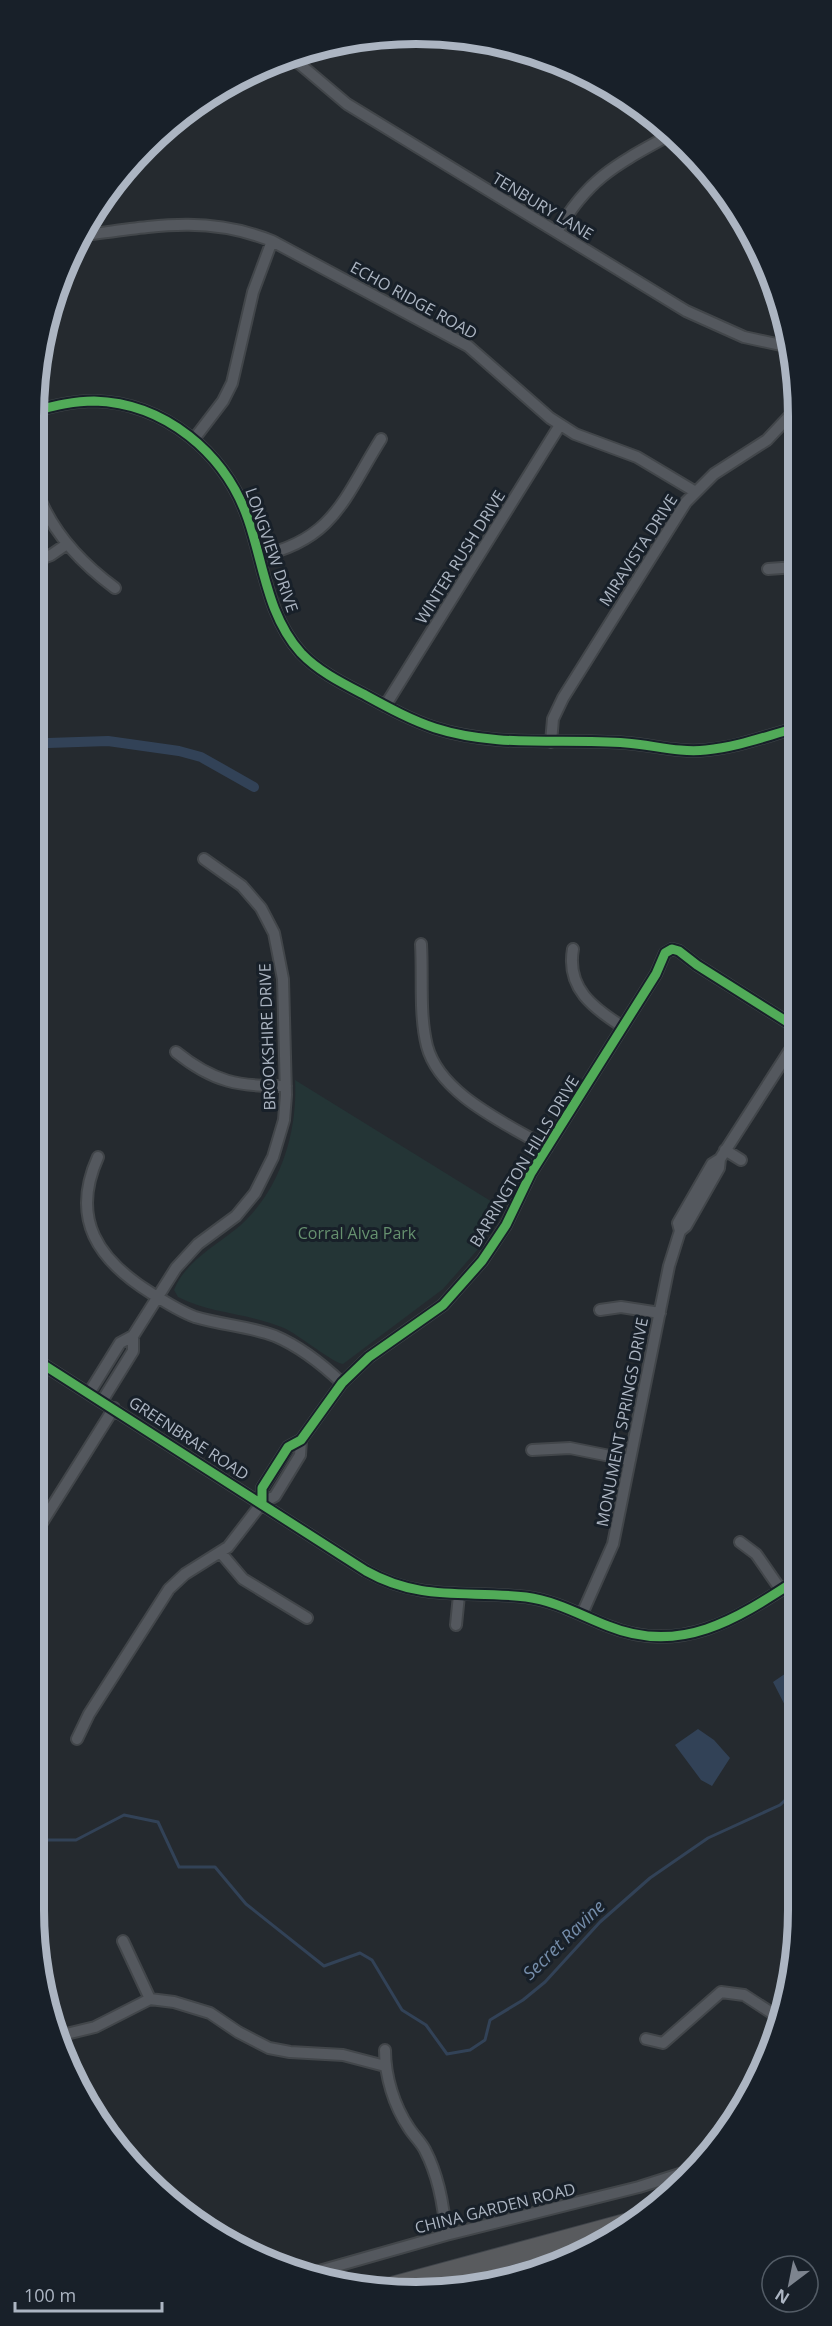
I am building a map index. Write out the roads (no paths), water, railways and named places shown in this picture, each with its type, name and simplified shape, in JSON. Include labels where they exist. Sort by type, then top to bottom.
[{"type":"highway","points":[[410,2282],[610,2228]]},
{"type":"street","name":"TENBURY LANE","points":[[298,62],[337,97],[706,322],[744,337],[781,345]]},
{"type":"street","points":[[557,232],[574,205],[592,183],[626,159],[664,138]]},
{"type":"street","name":"ECHO RIDGE ROAD","points":[[91,234],[190,223],[241,230],[272,241],[468,346],[560,425],[585,439],[637,457],[694,492]]},
{"type":"street","points":[[194,439],[223,401],[232,383],[253,292],[272,241]]},
{"type":"street","name":"LONGVIEW DRIVE","points":[[44,409],[77,402],[110,402],[146,412],[194,439],[216,460],[236,489],[275,612],[301,652],[325,673],[418,722],[455,733],[489,739],[626,743],[704,750],[750,743],[788,731]]},
{"type":"street","name":"MIRAVISTA DRIVE","points":[[551,742],[554,719],[566,692],[671,523],[694,492],[714,474],[767,440],[788,418]]},
{"type":"street","name":"WINTER RUSH DRIVE","points":[[385,706],[560,425]]},
{"type":"street","points":[[259,556],[290,549],[320,531],[332,517],[381,438]]},
{"type":"street","points":[[44,505],[49,517],[67,544],[88,567],[115,588]]},
{"type":"street","points":[[44,558],[67,544]]},
{"type":"street","points":[[768,569],[788,568]]},
{"type":"street","name":"BROOKSHIRE DRIVE","points":[[89,1393],[120,1344],[133,1336],[186,1256],[236,1216],[255,1193],[280,1138],[286,1107],[283,979],[274,933],[261,908],[242,886],[204,859]]},
{"type":"street","points":[[421,944],[425,1034],[430,1055],[441,1075],[457,1092],[547,1148]]},
{"type":"street","points":[[573,949],[571,968],[580,993],[597,1011],[622,1027]]},
{"type":"street","name":"BARRINGTON HILLS DRIVE","points":[[77,1739],[89,1714],[169,1589],[191,1569],[221,1553],[243,1530],[262,1503],[275,1496],[300,1455],[301,1440],[342,1383],[369,1358],[443,1305],[470,1277],[496,1242],[547,1148],[665,953],[672,950],[679,951],[788,1022]]},
{"type":"street","points":[[176,1052],[203,1072],[228,1082],[248,1086],[286,1086]]},
{"type":"street","name":"MONUMENT SPRINGS DRIVE","points":[[582,1614],[613,1544],[660,1313],[680,1231],[678,1223],[691,1196],[712,1164],[722,1154],[788,1053]]},
{"type":"street","points":[[722,1154],[741,1160]]},
{"type":"street","points":[[98,1157],[88,1188],[87,1203],[92,1232],[111,1263],[158,1297],[193,1316],[251,1329],[282,1340],[311,1356],[342,1383]]},
{"type":"street","points":[[600,1310],[627,1307],[660,1313]]},
{"type":"street","name":"BROOKSHIRE DRIVE","points":[[102,1401],[133,1352],[133,1336]]},
{"type":"street","name":"GREENBRAE ROAD","points":[[44,1365],[383,1581],[428,1594],[536,1598],[628,1633],[653,1636],[678,1636],[723,1624],[788,1585]]},
{"type":"street","points":[[44,1519],[114,1408]]},
{"type":"street","points":[[532,1450],[570,1448],[630,1460]]},
{"type":"street","points":[[740,1542],[756,1554],[781,1590]]},
{"type":"street","points":[[221,1553],[243,1579],[307,1618]]},
{"type":"street","points":[[456,1625],[459,1595]]},
{"type":"street","points":[[123,1941],[150,1999]]},
{"type":"street","points":[[646,2039],[663,2043],[721,1992],[744,1995],[774,2014]]},
{"type":"street","points":[[65,2034],[95,2027],[150,1999],[174,2002],[210,2013],[238,2032],[269,2048],[290,2052],[342,2055],[385,2066]]},
{"type":"street","points":[[385,2050],[385,2066],[407,2126],[425,2150],[434,2173],[446,2235]]},
{"type":"street","name":"CHINA GARDEN ROAD","points":[[321,2270],[678,2174]]},
{"type":"water","points":[[788,1672],[788,1711],[773,1682]]},
{"type":"water","points":[[698,1729],[714,1740],[730,1758],[712,1786],[701,1780],[675,1745]]},
{"type":"waterway","points":[[44,744],[108,741],[179,751],[201,757],[254,787]]},
{"type":"waterway","name":"Secret Ravine","points":[[44,1840],[76,1840],[124,1815],[158,1822],[179,1867],[215,1867],[246,1904],[324,1966],[360,1953],[372,1960],[402,2010],[426,2025],[447,2054],[470,2050],[485,2040],[490,2020],[523,2000],[545,1982],[600,1922],[650,1878],[708,1838],[780,1805],[788,1797]]},
{"type":"park label","name":"Corral Alva Park","points":[[357,1233]]}]
